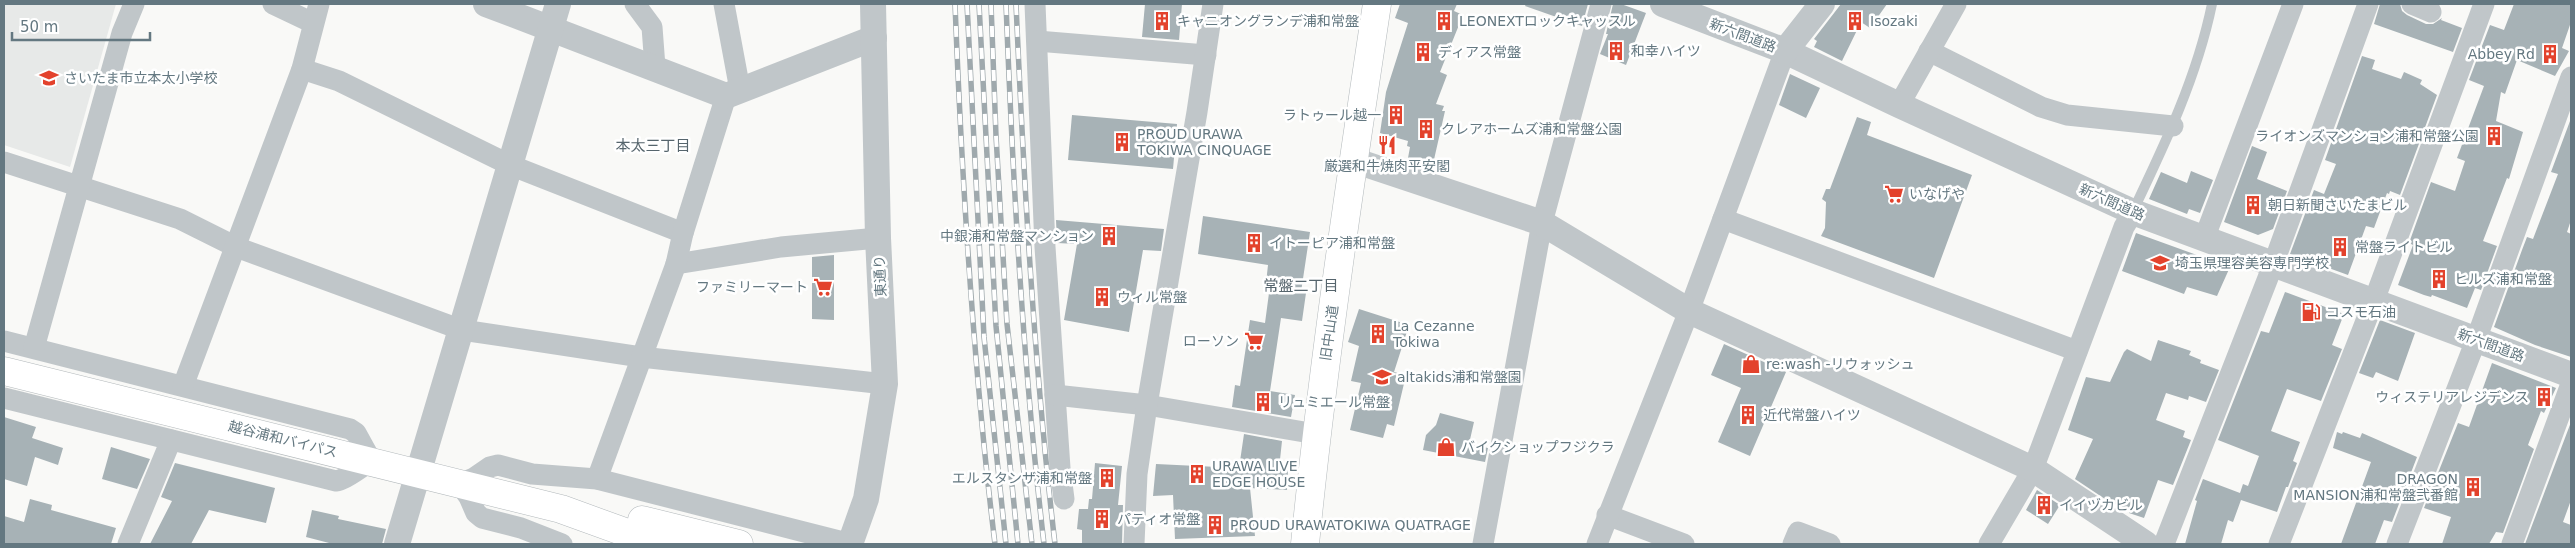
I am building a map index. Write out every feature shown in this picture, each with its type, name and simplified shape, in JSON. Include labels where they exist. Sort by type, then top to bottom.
[{"type":"main road","name":"旧中山道","points":[[1305,544],[1316,434],[1353,160],[1377,4]]},
{"type":"main road","name":"越谷浦和バイパス","points":[[4,372],[561,509],[641,538],[667,544]]},
{"type":"main road","name":"越谷浦和バイパス","points":[[561,509],[642,520],[739,544]]},
{"type":"street","points":[[34,348],[81,186],[122,33],[134,4]]},
{"type":"street","points":[[183,386],[302,69],[316,14],[273,4]]},
{"type":"street","points":[[486,4],[655,67],[733,93],[874,38]]},
{"type":"street","points":[[396,544],[462,330],[558,4]]},
{"type":"street","points":[[635,4],[652,27],[655,67]]},
{"type":"street","points":[[597,479],[676,264],[683,233],[733,93],[724,4]]},
{"type":"street","name":"東通り","points":[[850,544],[866,499],[885,384],[878,238],[873,4]]},
{"type":"street","points":[[1035,4],[1040,153],[1055,395],[1064,499]]},
{"type":"street","points":[[1134,544],[1138,474],[1147,405],[1213,4]]},
{"type":"street","points":[[1483,544],[1542,224],[1601,4]]},
{"type":"street","name":"新六間道路","points":[[1663,4],[1785,51],[1898,105],[2133,212],[2571,375]]},
{"type":"street","points":[[1596,544],[1689,311],[1785,51],[1822,4]]},
{"type":"street","points":[[1898,105],[1956,4]]},
{"type":"street","points":[[2204,239],[2293,4]]},
{"type":"street","points":[[2164,544],[2273,265],[2368,4]]},
{"type":"street","points":[[2279,544],[2373,302],[2484,4]]},
{"type":"street","points":[[1037,41],[1206,55]]},
{"type":"street","points":[[1929,51],[2041,107],[2067,115],[2173,126]]},
{"type":"street","points":[[302,69],[339,81],[510,165],[683,233]]},
{"type":"street","points":[[2397,544],[2476,340],[2571,77]]},
{"type":"street","points":[[1353,160],[1542,224],[1689,311],[2033,469],[2146,544]]},
{"type":"street","points":[[4,162],[180,218],[236,247],[462,330],[641,358],[885,384]]},
{"type":"street","points":[[1992,543],[2033,469],[2124,227],[2133,212]]},
{"type":"street","points":[[1723,219],[2077,351]]},
{"type":"street","points":[[676,264],[780,247],[878,238]]},
{"type":"street","points":[[4,341],[350,428],[356,433],[372,462],[362,466],[345,479],[336,481],[4,398]]},
{"type":"street","points":[[2512,544],[2571,384]]},
{"type":"street","points":[[1055,395],[1147,405],[1316,434]]},
{"type":"street","points":[[128,544],[171,440]]},
{"type":"street","points":[[562,544],[521,528],[482,518],[476,513],[469,497],[460,484],[474,478],[490,467],[498,465],[532,474],[597,479],[850,544]]},
{"type":"street","points":[[1607,515],[1684,544]]},
{"type":"street","points":[[1793,544],[1798,532],[1830,544]]},
{"type":"lane","points":[[2133,212],[2173,126],[2201,44],[2212,4]]},
{"type":"shaded area","name":"さいたま市立本太小学校","points":[[4,4],[116,4],[70,167],[4,145]]},
{"type":"building","name":"キャニオングランデ浦和常盤","points":[[1145,4],[1182,4],[1179,40],[1142,37]]},
{"type":"building","points":[[1400,4],[1457,4],[1454,11],[1463,15],[1440,72],[1447,75],[1436,104],[1444,106],[1442,111],[1445,111],[1433,164],[1408,158],[1410,147],[1407,146],[1408,141],[1380,133],[1386,92],[1408,23],[1395,18]]},
{"type":"building","points":[[1526,4],[1588,4],[1582,26],[1525,6]]},
{"type":"building","points":[[1613,4],[1621,4],[1646,13],[1626,65],[1600,54],[1608,34],[1606,34]]},
{"type":"building","points":[[1841,4],[1887,4],[1870,28],[1861,22],[1842,61],[1814,47],[1817,41],[1814,39]]},
{"type":"building","points":[[2380,4],[2400,4],[2402,11],[2407,15],[2426,24],[2433,24],[2442,18],[2441,20],[2462,28],[2453,52],[2374,24]]},
{"type":"building","points":[[2514,4],[2571,4],[2571,22],[2562,48],[2569,51],[2555,76],[2517,60],[2505,94],[2501,92],[2496,121],[2523,132],[2509,179],[2507,178],[2483,241],[2497,246],[2481,290],[2475,288],[2467,308],[2398,285],[2413,245],[2409,243],[2431,182],[2455,191],[2465,161],[2457,158],[2484,86],[2469,80],[2490,25],[2504,30]]},
{"type":"building","points":[[2362,56],[2375,60],[2372,69],[2401,79],[2404,72],[2422,80],[2420,84],[2437,95],[2400,195],[2390,191],[2389,194],[2387,193],[2374,228],[2366,226],[2348,275],[2290,254],[2314,190],[2324,194],[2336,164],[2325,160]]},
{"type":"building","points":[[1790,74],[1820,88],[1806,118],[1779,105]]},
{"type":"building","name":"PROUD URAWA TOKIWA CINQUAGE","points":[[1072,115],[1177,124],[1173,169],[1068,160]]},
{"type":"building","name":"いなげや","points":[[1857,117],[1871,122],[1867,135],[1972,175],[1934,278],[1821,236],[1825,228],[1826,202],[1822,199],[1826,189],[1830,189]]},
{"type":"building","points":[[2570,121],[2571,220],[2567,232],[2571,234],[2571,357],[2535,345],[2494,327],[2527,237],[2533,239],[2558,174],[2551,172]]},
{"type":"building","name":"朝日新聞さいたまビル","points":[[2252,146],[2267,152],[2257,179],[2287,191],[2273,229],[2258,235],[2224,222]]},
{"type":"building","points":[[2191,171],[2213,180],[2200,213],[2189,209],[2187,214],[2149,199],[2161,172],[2187,183]]},
{"type":"building","points":[[1203,216],[1310,232],[1301,292],[1306,293],[1302,321],[1281,318],[1270,391],[1295,395],[1291,417],[1232,407],[1235,385],[1240,386],[1250,320],[1265,323],[1269,293],[1265,292],[1268,265],[1198,254]]},
{"type":"building","points":[[1056,220],[1164,229],[1161,251],[1143,250],[1129,332],[1064,320],[1077,244],[1057,243]]},
{"type":"building","points":[[2136,233],[2230,267],[2217,296],[2187,287],[2184,294],[2122,271]]},
{"type":"building","points":[[834,255],[834,320],[812,319],[812,257]]},
{"type":"building","points":[[2285,292],[2344,314],[2332,345],[2342,349],[2321,401],[2287,389],[2271,431],[2300,442],[2293,461],[2297,463],[2288,487],[2286,487],[2277,512],[2241,500],[2233,522],[2228,520],[2221,544],[2185,544],[2197,501],[2195,500],[2203,479],[2240,493],[2243,484],[2248,486],[2259,456],[2218,440],[2261,331],[2269,333]]},
{"type":"building","points":[[1359,309],[1409,325],[1394,372],[1406,375],[1394,426],[1387,424],[1383,438],[1350,430],[1361,383],[1351,381],[1359,346],[1348,342]]},
{"type":"building","points":[[2380,320],[2415,333],[2398,381],[2376,372],[2373,378],[2359,373]]},
{"type":"building","points":[[2158,340],[2191,351],[2189,355],[2201,360],[2200,363],[2219,370],[2206,402],[2189,396],[2188,400],[2166,393],[2156,420],[2185,431],[2183,437],[2191,440],[2173,485],[2158,480],[2144,518],[2129,513],[2130,511],[2105,499],[2075,479],[2093,439],[2068,430],[2086,377],[2110,382],[2127,349],[2151,361]]},
{"type":"building","name":"近代常盤ハイツ","points":[[1724,344],[1786,372],[1750,456],[1718,442],[1741,388],[1711,375]]},
{"type":"building","points":[[2492,363],[2556,388],[2544,413],[2541,411],[2528,445],[2534,449],[2503,533],[2496,532],[2489,544],[2442,544],[2451,517],[2424,508],[2458,423],[2469,427]]},
{"type":"building","points":[[1440,413],[1474,422],[1469,444],[1488,448],[1485,462],[1423,450],[1426,435],[1436,425]]},
{"type":"building","points":[[4,417],[36,427],[32,438],[63,448],[58,465],[35,457],[27,486],[4,479]]},
{"type":"building","points":[[2571,422],[2571,500],[2563,522],[2571,525],[2571,544],[2525,544]]},
{"type":"building","points":[[2337,432],[2342,434],[2343,432],[2360,438],[2362,433],[2417,457],[2392,522],[2384,520],[2375,544],[2341,544],[2371,462],[2333,448]]},
{"type":"building","points":[[1244,434],[1282,441],[1279,469],[1288,470],[1287,490],[1250,488],[1255,536],[1175,539],[1173,495],[1153,496],[1156,464],[1239,468]]},
{"type":"building","points":[[111,447],[150,459],[137,489],[102,479]]},
{"type":"building","points":[[175,463],[275,488],[266,523],[209,510],[191,544],[150,544],[172,501],[161,497]]},
{"type":"building","name":"パティオ常盤","points":[[1095,463],[1122,466],[1118,505],[1123,505],[1122,544],[1082,544],[1082,530],[1077,529],[1079,509],[1088,509],[1089,499],[1092,499]]},
{"type":"building","name":"イイヅカビル","points":[[2037,490],[2060,505],[2048,524],[2026,510]]},
{"type":"building","points":[[30,499],[52,505],[51,510],[116,528],[111,544],[4,544],[4,516],[24,522]]},
{"type":"building","points":[[312,510],[339,516],[338,519],[386,529],[382,544],[333,544],[306,537]]},
{"type":"railway","points":[[955,4],[969,274],[980,409],[995,544]]},
{"type":"railway","points":[[967,4],[984,337],[1006,544]]},
{"type":"railway","points":[[979,4],[996,326],[1018,544]]},
{"type":"railway","points":[[991,4],[996,136],[1007,324],[1032,544]]},
{"type":"railway","points":[[1006,4],[1020,274],[1030,409],[1044,544]]},
{"type":"railway","points":[[1016,4],[1031,274],[1041,409],[1055,544]]},
{"type":"place","name":"キャニオングランデ浦和常盤","points":[[1162,21]]},
{"type":"place","name":"LEONEXTロックキャッスル","points":[[1444,21]]},
{"type":"place","name":"Isozaki","points":[[1855,21]]},
{"type":"place","name":"和幸ハイツ","points":[[1616,51]]},
{"type":"place","name":"ディアス常盤","points":[[1423,52]]},
{"type":"place","name":"Abbey Rd","points":[[2550,54]]},
{"type":"place","name":"さいたま市立本太小学校","points":[[49,78]]},
{"type":"place","name":"ラトゥール越一","points":[[1396,115]]},
{"type":"place","name":"クレアホームズ浦和常盤公園","points":[[1426,129]]},
{"type":"place","name":"ライオンズマンション浦和常盤公園","points":[[2494,136]]},
{"type":"place","name":"PROUD URAWA TOKIWA CINQUAGE","points":[[1122,142]]},
{"type":"place","name":"厳選和牛焼肉平安閣","points":[[1387,145]]},
{"type":"place","name":"いなげや","points":[[1894,194]]},
{"type":"place","name":"朝日新聞さいたまビル","points":[[2253,205]]},
{"type":"place","name":"中銀浦和常盤マンション","points":[[1109,236]]},
{"type":"place","name":"イトーピア浦和常盤","points":[[1254,243]]},
{"type":"place","name":"常盤ライトビル","points":[[2340,247]]},
{"type":"place","name":"埼玉県理容美容専門学校","points":[[2160,263]]},
{"type":"place","name":"ヒルズ浦和常盤","points":[[2439,279]]},
{"type":"place","name":"ファミリーマート","points":[[823,287]]},
{"type":"place","name":"ウィル常盤","points":[[1102,297]]},
{"type":"place","name":"コスモ石油","points":[[2311,312]]},
{"type":"place","name":"La Cezanne Tokiwa","points":[[1378,334]]},
{"type":"place","name":"ローソン","points":[[1254,341]]},
{"type":"place","name":"re:wash -リウォッシュ","points":[[1751,364]]},
{"type":"place","name":"altakids浦和常盤園","points":[[1382,377]]},
{"type":"place","name":"ウィステリアレジデンス","points":[[2544,397]]},
{"type":"place","name":"リュミエール常盤","points":[[1263,402]]},
{"type":"place","name":"近代常盤ハイツ","points":[[1748,415]]},
{"type":"place","name":"バイクショップフジクラ","points":[[1446,447]]},
{"type":"place","name":"URAWA LIVE EDGE HOUSE","points":[[1197,474]]},
{"type":"place","name":"エルスタンザ浦和常盤","points":[[1107,478]]},
{"type":"place","name":"DRAGON MANSION浦和常盤弐番館","points":[[2473,487]]},
{"type":"place","name":"イイヅカビル","points":[[2044,505]]},
{"type":"place","name":"パティオ常盤","points":[[1102,519]]},
{"type":"place","name":"PROUD URAWATOKIWA QUATRAGE","points":[[1215,525]]},
{"type":"district","name":"本太三丁目","points":[[653,146]]},
{"type":"district","name":"常盤二丁目","points":[[1301,286]]}]
